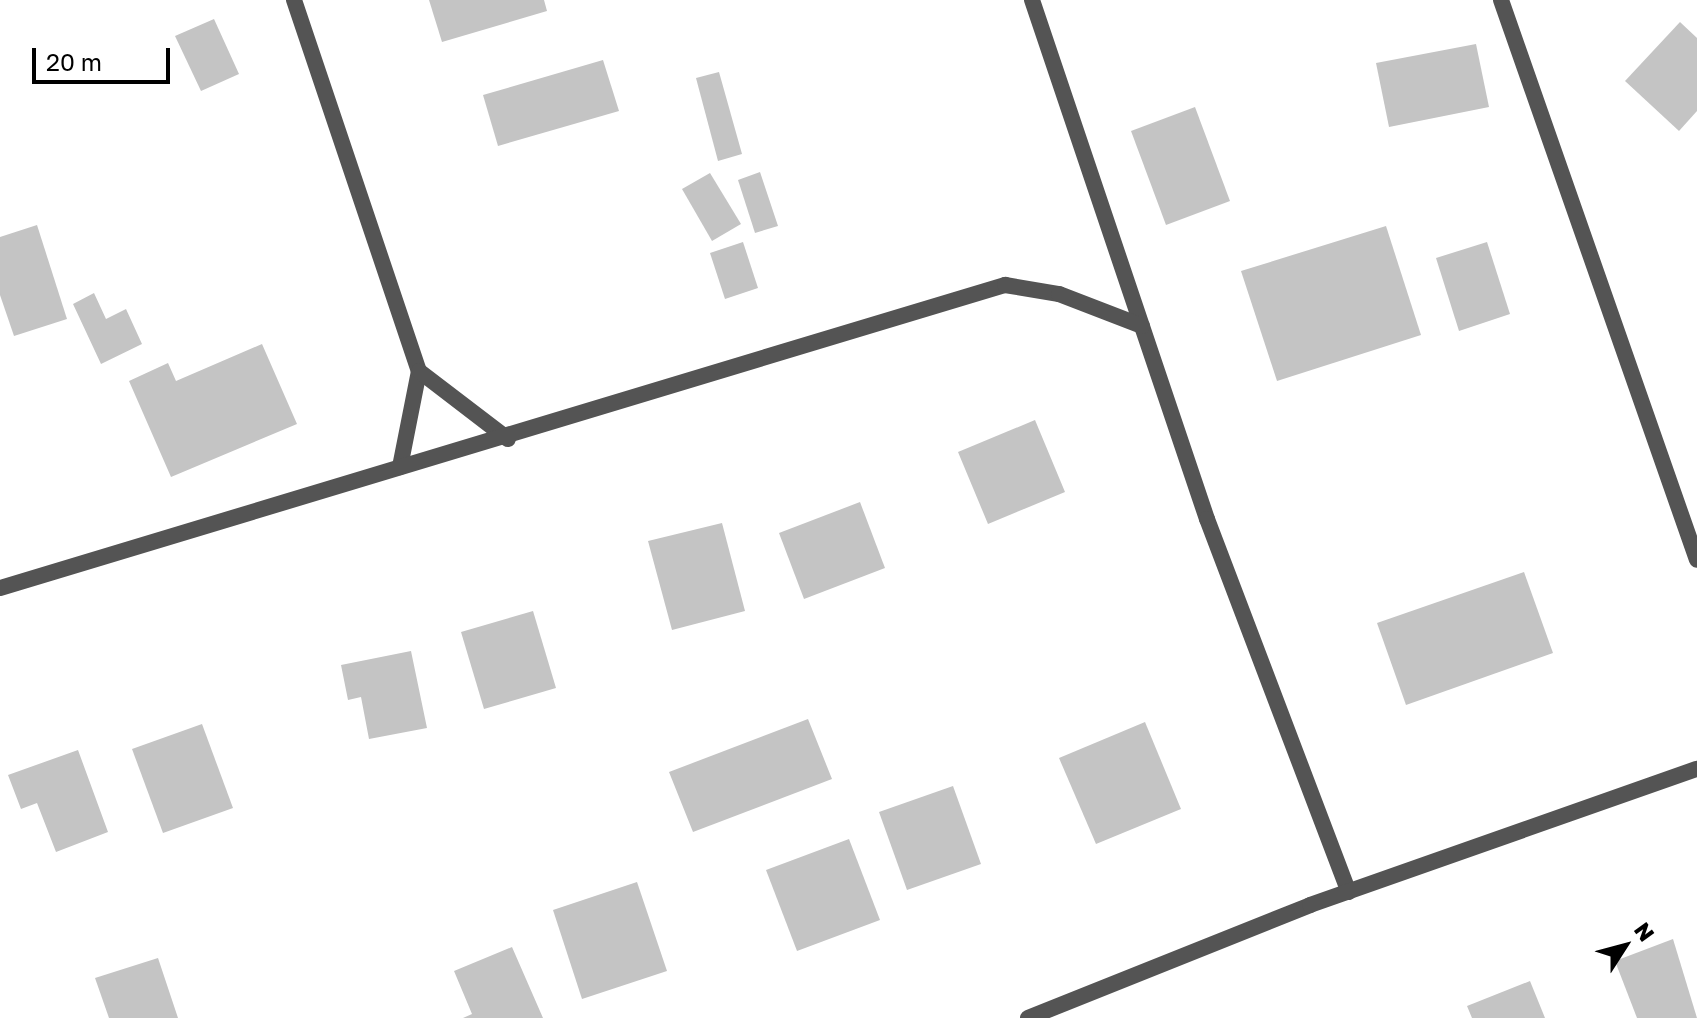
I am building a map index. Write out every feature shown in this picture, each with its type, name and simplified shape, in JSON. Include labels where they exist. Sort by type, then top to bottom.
[{"type":"street","points":[[294,0],[419,371],[400,467]]},
{"type":"street","points":[[1032,0],[1142,326],[1349,892]]},
{"type":"street","points":[[1501,0],[1697,560]]},
{"type":"street","points":[[0,588],[400,467],[508,439],[1005,285],[1059,294],[1142,326]]},
{"type":"street","points":[[419,371],[508,439]]},
{"type":"street","points":[[1028,1018],[1349,892],[1697,769]]},
{"type":"building","points":[[429,0],[544,0],[547,11],[442,42]]},
{"type":"building","points":[[214,19],[239,74],[201,91],[175,36]]},
{"type":"building","points":[[1680,22],[1697,38],[1697,111],[1679,131],[1625,81]]},
{"type":"building","points":[[1476,44],[1489,107],[1389,127],[1376,63]]},
{"type":"building","points":[[603,60],[619,111],[498,146],[483,95]]},
{"type":"building","points":[[719,72],[742,154],[718,161],[696,78]]},
{"type":"building","points":[[1195,107],[1230,201],[1166,225],[1131,131]]},
{"type":"building","points":[[760,172],[778,226],[755,233],[738,180]]},
{"type":"building","points":[[710,173],[741,224],[712,241],[682,189]]},
{"type":"building","points":[[37,225],[67,319],[14,336],[0,295],[0,237]]},
{"type":"building","points":[[1386,226],[1421,335],[1277,381],[1241,271]]},
{"type":"building","points":[[743,242],[758,288],[725,299],[710,253]]},
{"type":"building","points":[[1487,242],[1510,314],[1459,331],[1436,258]]},
{"type":"building","points":[[94,293],[106,319],[126,309],[142,344],[101,364],[73,304]]},
{"type":"building","points":[[262,344],[297,424],[171,477],[129,381],[168,363],[176,381]]},
{"type":"building","points":[[1035,420],[1065,492],[988,524],[958,452]]},
{"type":"building","points":[[860,502],[885,568],[804,599],[779,533]]},
{"type":"building","points":[[722,523],[745,611],[672,630],[648,541]]},
{"type":"building","points":[[1524,572],[1553,653],[1406,705],[1377,623]]},
{"type":"building","points":[[533,611],[556,688],[484,709],[461,632]]},
{"type":"building","points":[[411,651],[427,728],[369,739],[361,697],[348,700],[341,665]]},
{"type":"building","points":[[808,719],[832,779],[693,832],[669,772]]},
{"type":"building","points":[[1145,722],[1181,809],[1096,844],[1059,758]]},
{"type":"building","points":[[202,724],[233,808],[163,833],[132,749]]},
{"type":"building","points":[[78,750],[108,832],[56,852],[37,803],[21,809],[8,775]]},
{"type":"building","points":[[953,786],[981,864],[907,890],[879,812]]},
{"type":"building","points":[[849,839],[880,920],[797,951],[766,870]]},
{"type":"building","points":[[637,882],[667,971],[582,999],[553,910]]},
{"type":"building","points":[[1673,939],[1697,1018],[1637,1018],[1615,961]]},
{"type":"building","points":[[512,947],[543,1018],[463,1018],[472,1014],[454,971]]},
{"type":"building","points":[[158,958],[178,1018],[109,1018],[95,978]]},
{"type":"building","points":[[1530,981],[1545,1018],[1472,1018],[1467,1006]]}]
